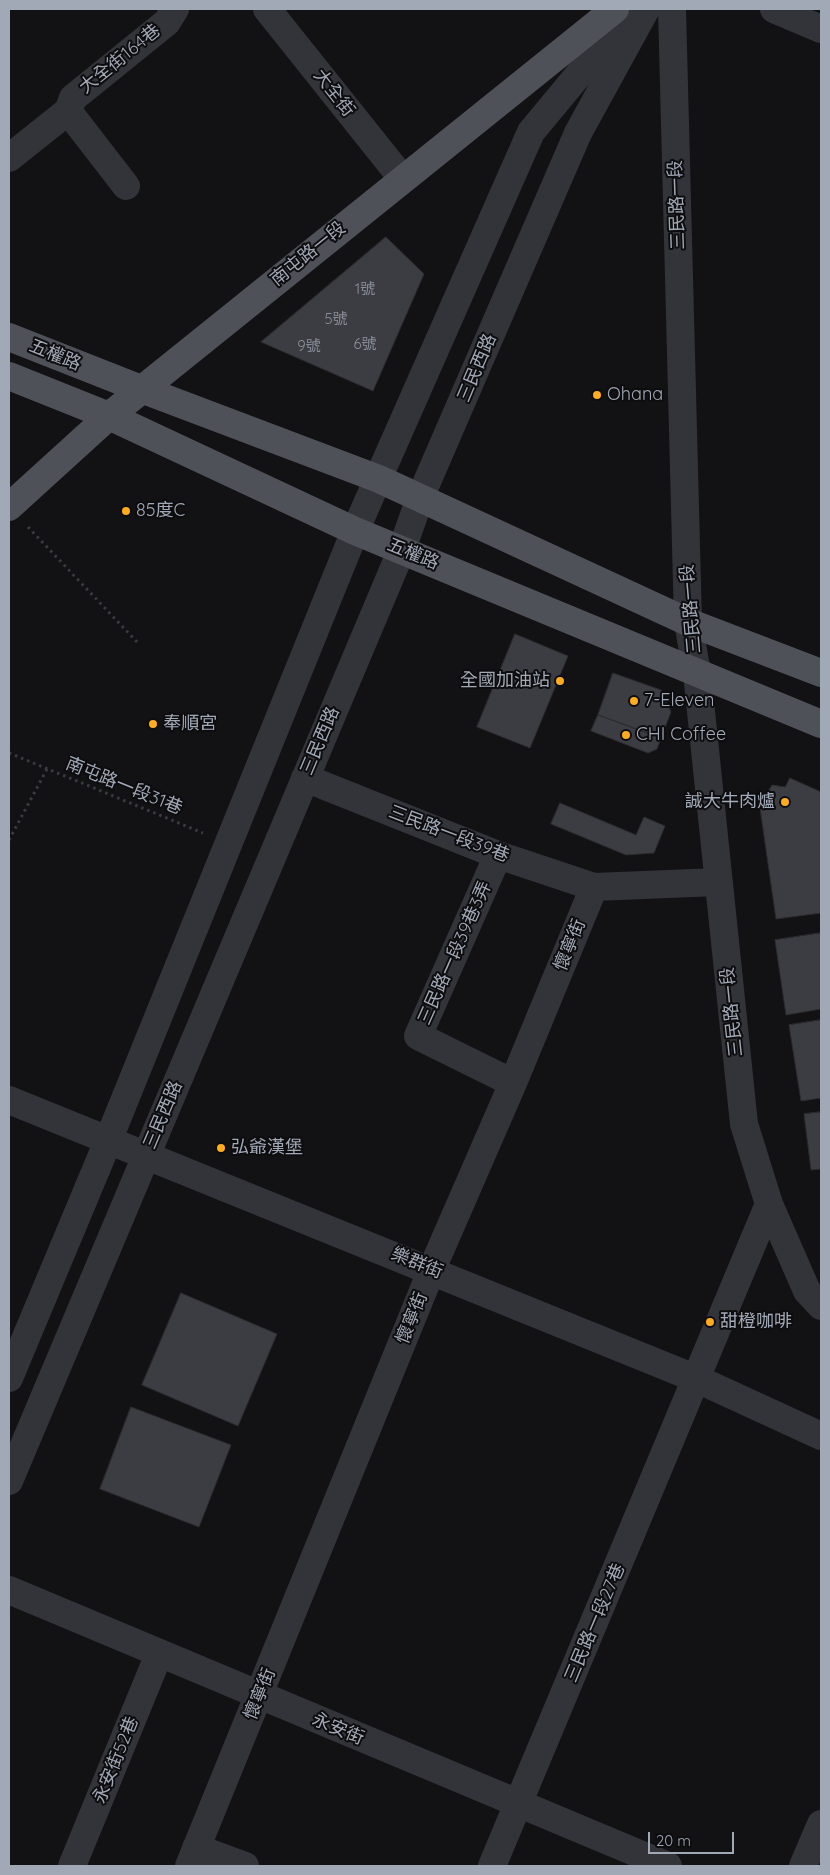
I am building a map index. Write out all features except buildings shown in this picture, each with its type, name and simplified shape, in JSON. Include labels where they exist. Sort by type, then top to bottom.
[{"type":"main road","name":"南屯路一段","points":[[9,508],[141,389],[614,9]]},
{"type":"main road","name":"五權路","points":[[9,337],[379,479],[688,622],[821,673]]},
{"type":"main road","name":"五權路","points":[[9,376],[109,416],[355,531],[821,724]]},
{"type":"street","name":"大全街164巷","points":[[9,158],[68,111],[74,98],[166,22],[175,9]]},
{"type":"street","name":"大全街","points":[[267,9],[402,178]]},
{"type":"street","points":[[9,1378],[108,1141],[355,531],[531,132],[634,9]]},
{"type":"street","name":"三民西路","points":[[9,1481],[402,549],[420,498],[578,133],[646,9]]},
{"type":"street","name":"三民路一段","points":[[672,9],[688,622],[697,673],[744,1124],[769,1204],[807,1291],[821,1306]]},
{"type":"street","points":[[774,9],[821,29]]},
{"type":"street","points":[[68,111],[126,186]]},
{"type":"street","name":"三民路一段39巷","points":[[305,778],[498,855],[594,887]]},
{"type":"street","name":"三民路一段39巷3弄","points":[[498,855],[418,1036],[513,1083]]},
{"type":"street","points":[[594,887],[718,882]]},
{"type":"street","name":"懷寧街","points":[[192,1857],[432,1269],[513,1083],[594,887]]},
{"type":"street","name":"樂群街","points":[[9,1100],[432,1269],[697,1379],[821,1436]]},
{"type":"street","points":[[697,1379],[769,1204]]},
{"type":"street","name":"三民路一段27巷","points":[[492,1866],[697,1379]]},
{"type":"street","name":"永安街","points":[[9,1590],[668,1866]]},
{"type":"street","name":"永安街52巷","points":[[72,1866],[159,1654]]},
{"type":"street","points":[[803,1866],[821,1824]]},
{"type":"street","points":[[192,1857],[245,1866]]},
{"type":"path","points":[[9,508],[138,643]]},
{"type":"path","name":"南屯路一段31巷","points":[[9,753],[229,844]]},
{"type":"path","points":[[9,840],[47,769]]},
{"type":"place","name":"Ohana","points":[[597,395]]},
{"type":"place","name":"85度C","points":[[126,511]]},
{"type":"place","name":"全國加油站","points":[[560,681]]},
{"type":"place","name":"7-Eleven","points":[[634,701]]},
{"type":"place","name":"奉順宮","points":[[153,724]]},
{"type":"place","name":"CHI Coffee","points":[[626,735]]},
{"type":"place","name":"誠大牛肉爐","points":[[785,802]]},
{"type":"place","name":"弘爺漢堡","points":[[221,1148]]},
{"type":"place","name":"甜橙咖啡","points":[[710,1322]]}]
